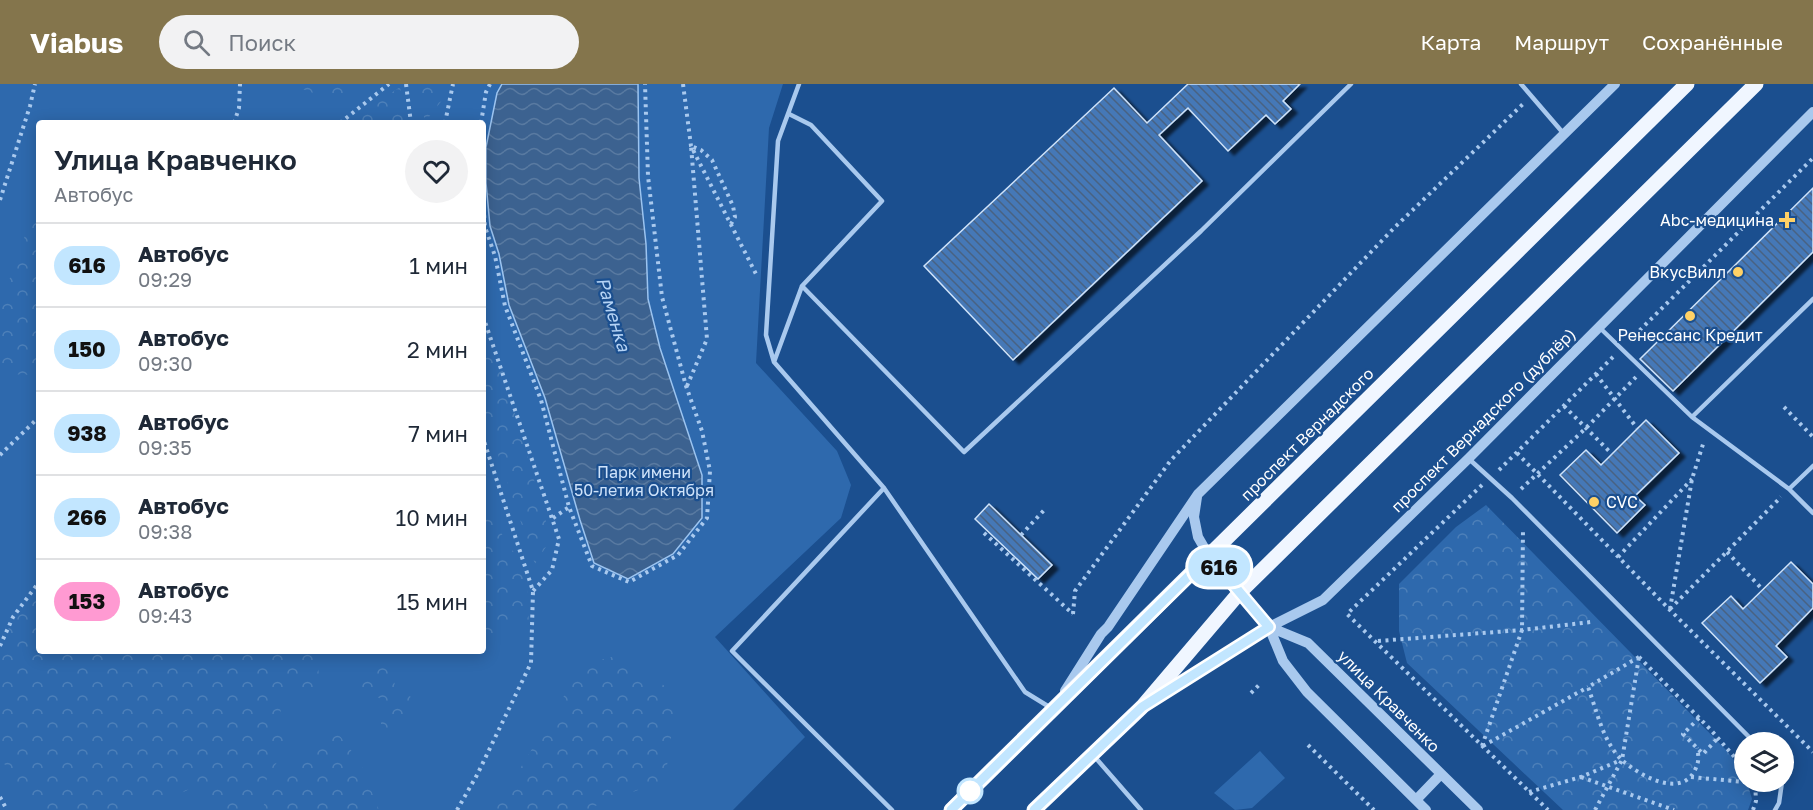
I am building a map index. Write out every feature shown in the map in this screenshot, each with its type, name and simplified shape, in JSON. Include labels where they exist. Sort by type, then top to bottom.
[{"type":"main road","name":"проспект Вернадского","points":[[951,810],[1687,84]]},
{"type":"main road","points":[[1034,810],[1142,707],[1240,592],[1756,84]]},
{"type":"street","points":[[1053,709],[1101,634],[1198,494],[1615,84]]},
{"type":"street","name":"проспект Вернадского (дублёр)","points":[[1142,707],[1269,627],[1323,600],[1813,112]]},
{"type":"street","name":"улица Кравченко","points":[[1198,494],[1194,517],[1198,537],[1209,556],[1269,627],[1283,661],[1307,692],[1426,810]]},
{"type":"street","name":"улица Кравченко","points":[[1269,627],[1308,643],[1478,810]]},
{"type":"street","points":[[1416,800],[1441,774]]},
{"type":"lane","points":[[799,84],[778,141],[766,335],[774,362],[884,488],[1025,692],[1053,709]]},
{"type":"lane","points":[[802,286],[964,452],[1201,231],[1351,84]]},
{"type":"lane","points":[[1521,84],[1564,134]]},
{"type":"lane","points":[[774,362],[802,286],[882,201],[811,125],[789,114]]},
{"type":"lane","points":[[1692,417],[1813,299]]},
{"type":"lane","points":[[1598,326],[1692,417],[1789,489],[1813,513]]},
{"type":"lane","points":[[1468,458],[1512,498],[1744,732]]},
{"type":"lane","points":[[1789,489],[1813,466]]},
{"type":"lane","points":[[884,488],[732,651],[892,810]]},
{"type":"lane","points":[[1092,754],[1141,810]]},
{"type":"lane","points":[[1775,810],[1781,792]]},
{"type":"path","points":[[0,200],[35,84]]},
{"type":"path","points":[[235,120],[239,108],[240,84]]},
{"type":"path","points":[[344,120],[389,84]]},
{"type":"path","points":[[406,84],[411,120]]},
{"type":"path","points":[[446,120],[453,84]]},
{"type":"path","points":[[481,120],[486,92],[490,84]]},
{"type":"path","points":[[486,229],[495,256],[505,306],[541,400],[569,507],[592,566],[629,582],[678,555],[707,518],[710,471],[702,431],[686,386],[662,297],[648,176],[645,84]]},
{"type":"path","points":[[683,84],[691,146],[706,339],[686,386]]},
{"type":"path","points":[[984,533],[1073,614],[1075,591],[1171,460],[1395,226],[1531,96]]},
{"type":"path","points":[[691,146],[767,296]]},
{"type":"path","points":[[691,146],[701,150],[712,160],[733,206],[735,217],[730,224]]},
{"type":"path","points":[[1548,810],[1347,614],[1517,453],[1813,158]]},
{"type":"path","points":[[486,325],[559,539],[552,570],[533,591]]},
{"type":"path","points":[[1512,498],[1643,370]]},
{"type":"path","points":[[1596,374],[1637,428]]},
{"type":"path","points":[[1564,405],[1612,454]]},
{"type":"path","points":[[1784,407],[1813,437]]},
{"type":"path","points":[[0,455],[36,420]]},
{"type":"path","points":[[1670,610],[1692,479],[1708,428]]},
{"type":"path","points":[[457,810],[477,775],[531,663],[533,591],[486,447]]},
{"type":"path","points":[[1517,453],[1813,752]]},
{"type":"path","points":[[1618,557],[1692,479]]},
{"type":"path","points":[[1670,610],[1789,489]]},
{"type":"path","points":[[553,518],[569,507]]},
{"type":"path","points":[[1021,535],[1047,508]]},
{"type":"path","points":[[1482,746],[1522,630],[1523,510]]},
{"type":"path","points":[[1727,552],[1762,590]]},
{"type":"path","points":[[0,646],[14,617],[36,586]]},
{"type":"path","points":[[1377,641],[1522,630],[1591,622]]},
{"type":"path","points":[[1482,746],[1639,657]]},
{"type":"path","points":[[1639,657],[1734,756]]},
{"type":"path","points":[[1595,810],[1622,760],[1639,657]]},
{"type":"path","points":[[1251,693],[1259,686]]},
{"type":"path","points":[[1588,687],[1608,741],[1622,760],[1642,775],[1661,782],[1678,784],[1691,777],[1734,780]]},
{"type":"path","points":[[1699,718],[1683,734],[1703,754],[1718,738]]},
{"type":"path","points":[[1308,745],[1374,810]]},
{"type":"path","points":[[1691,777],[1699,759],[1697,748]]},
{"type":"path","points":[[1529,792],[1581,777],[1622,760]]},
{"type":"path","points":[[1581,777],[1606,788],[1674,810]]},
{"type":"path","points":[[1753,810],[1756,792]]},
{"type":"path","points":[[0,797],[7,810]]},
{"type":"green space","name":"Парк имени 50-летия Октября","points":[[0,84],[783,84],[769,128],[756,363],[837,451],[851,485],[841,518],[715,637],[805,737],[733,810],[0,810]]},
{"type":"green space","points":[[289,84],[357,84],[332,100]]},
{"type":"green space","points":[[418,84],[444,84],[443,99],[425,120]]},
{"type":"green space","points":[[400,87],[406,120],[356,120],[356,117]]},
{"type":"green space","points":[[36,204],[36,375],[0,374],[0,306]]},
{"type":"green space","points":[[486,336],[494,340],[551,539],[535,564],[486,419]]},
{"type":"green space","points":[[1486,505],[1727,751],[1734,760],[1734,792],[1750,792],[1752,799],[1748,810],[1563,810],[1407,663],[1399,631],[1399,584],[1456,527]]},
{"type":"green space","points":[[486,514],[492,519],[526,571],[529,623],[486,635]]},
{"type":"green space","points":[[36,596],[36,654],[317,654],[320,690],[278,693],[286,747],[261,789],[240,810],[226,810],[196,786],[158,804],[134,796],[119,810],[33,810],[0,757],[0,656],[9,627]]},
{"type":"green space","points":[[619,655],[677,695],[665,780],[595,806],[591,810],[495,810],[567,691],[589,663]]},
{"type":"green space","points":[[381,663],[394,671],[395,692],[408,690],[415,710],[402,732],[381,728],[381,699],[359,689],[363,672]]},
{"type":"green space","points":[[333,727],[360,762],[379,810],[260,810],[273,792]]},
{"type":"green space","points":[[1260,751],[1285,778],[1252,808],[1235,810],[1214,793]]},
{"type":"water","name":"Раменка","points":[[502,84],[638,84],[639,178],[646,244],[648,299],[660,348],[702,475],[702,518],[673,554],[628,579],[594,563],[545,398],[509,305],[499,254],[490,226],[486,183],[486,147],[497,93]]},
{"type":"building","points":[[1188,84],[1300,84],[1283,101],[1291,109],[1275,124],[1266,115],[1228,151],[1188,108],[1159,135],[1202,181],[1013,360],[924,266],[1114,88],[1147,123]]},
{"type":"building","points":[[1813,188],[1813,252],[1673,391],[1640,359]]},
{"type":"building","points":[[1646,420],[1679,453],[1635,496],[1645,505],[1617,533],[1560,475],[1586,450],[1601,465]]},
{"type":"building","points":[[989,504],[1052,565],[1038,579],[975,519]]},
{"type":"building","points":[[1791,562],[1813,584],[1813,608],[1776,646],[1787,657],[1760,683],[1702,623],[1731,596],[1743,609]]},
{"type":"bus line","name":"616","points":[[951,810],[1209,556],[1269,627],[1142,707],[1034,810]]},
{"type":"place","name":"Abc-медицина","points":[[1787,220]]},
{"type":"place","name":"ВкусВилл","points":[[1738,272]]},
{"type":"place","name":"Ренессанс Кредит","points":[[1690,316]]},
{"type":"place","name":"CVC","points":[[1594,502]]}]
